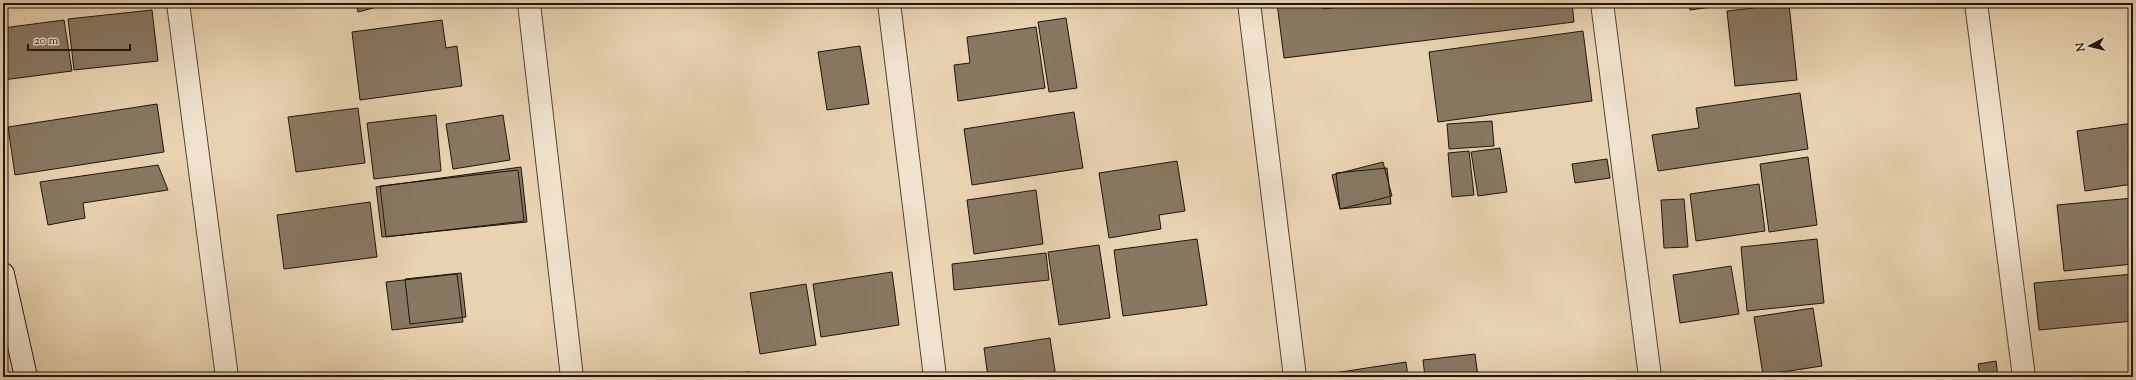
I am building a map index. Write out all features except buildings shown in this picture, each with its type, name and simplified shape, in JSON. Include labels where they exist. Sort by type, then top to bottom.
[{"type":"street","points":[[178,3],[227,377]]},
{"type":"street","points":[[529,3],[572,377]]},
{"type":"street","points":[[889,3],[935,377]]},
{"type":"street","points":[[1249,3],[1295,377]]},
{"type":"street","points":[[1602,3],[1650,377]]},
{"type":"street","points":[[1976,3],[2024,377]]},
{"type":"street","points":[[3,274],[26,377]]}]
